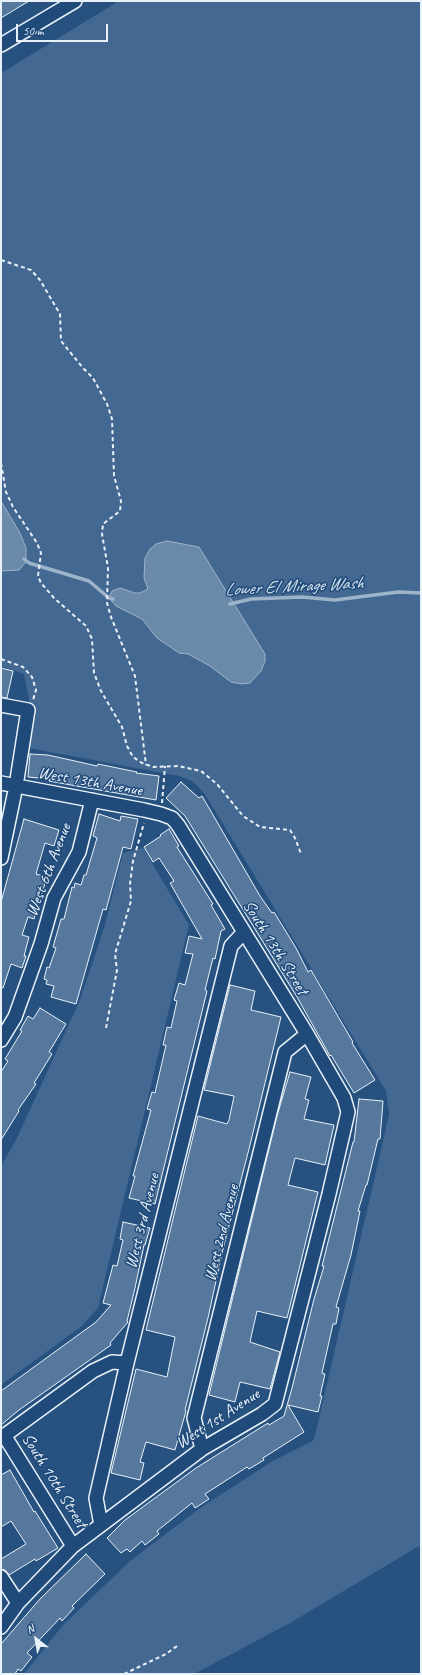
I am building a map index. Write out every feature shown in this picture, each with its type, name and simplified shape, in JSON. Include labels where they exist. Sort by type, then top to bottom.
[{"type":"street","points":[[1,45],[75,1]]},
{"type":"street","points":[[1,704],[28,710],[16,786],[1,858]]},
{"type":"street","name":"West 13th Avenue","points":[[1,783],[144,810],[166,816]]},
{"type":"street","name":"West 6th Avenue","points":[[1,1040],[17,1010],[41,944],[54,898],[78,852],[92,800]]},
{"type":"street","name":"South 13th Street","points":[[166,816],[178,825],[307,1034],[344,1098]]},
{"type":"street","name":"West 3rd Avenue","points":[[100,1525],[96,1498],[127,1363],[230,946],[244,932]]},
{"type":"street","name":"West 2nd Avenue","points":[[202,1449],[194,1418],[284,1052],[307,1034]]},
{"type":"street","name":"West 1st Avenue","points":[[1,1627],[18,1603],[73,1546],[202,1449],[262,1414],[276,1404],[331,1186],[348,1112],[344,1098]]},
{"type":"street","points":[[3,1437],[93,1371],[112,1362],[127,1363]]},
{"type":"street","name":"South 10th Street","points":[[3,1437],[73,1546]]},
{"type":"street","points":[[1,1577],[18,1603]]},
{"type":"path","points":[[1,260],[31,270],[40,280],[60,314],[61,341],[93,378],[110,412],[112,419],[114,476],[122,501],[120,510],[103,524],[102,534],[108,568],[106,591],[107,603],[110,617],[134,676],[146,765]]},
{"type":"path","points":[[1,463],[6,492],[21,522],[37,543],[41,553],[41,563],[38,569],[38,576],[41,583],[54,598],[86,626],[92,639],[94,673],[101,691],[122,727],[127,746],[133,757],[146,765],[153,767],[178,766],[201,771],[217,784],[244,816],[260,827],[290,830],[302,854]]},
{"type":"path","points":[[1,659],[23,667],[32,677],[36,690],[32,705],[28,710]]},
{"type":"path","points":[[165,766],[166,816]]},
{"type":"path","points":[[106,1028],[117,970],[114,954],[131,901],[130,884],[133,861],[145,820],[144,810]]},
{"type":"path","points":[[124,1674],[166,1654],[177,1646]]},
{"type":"shaded area","points":[[119,1],[421,1],[421,1545],[290,1623],[194,1674],[24,1674],[63,1625],[130,1561],[200,1508],[271,1462],[314,1440],[389,1115],[386,1091],[204,793],[192,781],[179,776],[28,748],[36,715],[30,705],[24,674],[1,666],[1,73]]},
{"type":"shaded area","points":[[1,501],[20,533],[26,548],[26,562],[19,570],[1,571]]},
{"type":"shaded area","points":[[167,541],[199,547],[265,654],[265,661],[261,671],[250,683],[242,684],[231,682],[210,666],[188,654],[179,653],[157,638],[142,619],[116,606],[109,598],[112,591],[120,588],[135,593],[140,593],[148,589],[144,578],[145,558],[150,549],[156,544]]},
{"type":"shaded area","points":[[143,848],[189,925],[98,1308],[82,1326],[1,1385],[1,1166],[16,1140],[80,1000],[104,928],[123,853]]},
{"type":"building","points":[[1,1],[29,1],[1,18]]},
{"type":"building","points":[[1,668],[13,671],[7,698],[1,697]]},
{"type":"building","points":[[30,754],[48,755],[97,766],[98,764],[137,772],[136,773],[159,776],[156,800],[49,781],[50,779],[28,777]]},
{"type":"building","points":[[181,782],[199,798],[202,796],[260,896],[272,913],[274,912],[296,948],[308,972],[311,970],[353,1042],[352,1043],[375,1080],[354,1093],[331,1055],[330,1056],[297,997],[185,816],[166,798]]},
{"type":"building","points":[[99,814],[120,821],[121,816],[138,819],[131,849],[123,847],[106,910],[103,909],[76,1004],[51,997],[54,986],[46,984],[47,980],[44,979],[47,967],[49,968],[56,948],[53,947],[61,919],[64,919],[72,887],[74,888],[75,883],[81,885],[84,875],[86,875],[97,838],[93,836]]},
{"type":"building","points":[[24,819],[59,830],[54,846],[45,843],[36,874],[47,877],[34,919],[28,917],[22,935],[29,937],[24,956],[26,956],[22,968],[11,964],[3,988],[1,987],[1,902]]},
{"type":"building","points":[[169,829],[179,846],[177,847],[213,904],[211,905],[225,929],[221,931],[215,959],[213,958],[205,990],[207,991],[155,1204],[129,1198],[135,1176],[133,1176],[151,1110],[147,1109],[152,1092],[155,1093],[166,1045],[163,1045],[167,1027],[171,1028],[177,1001],[174,1000],[179,983],[185,985],[193,954],[185,953],[189,936],[202,939],[170,883],[174,881],[159,858],[153,862],[144,847]]},
{"type":"building","points":[[230,985],[255,991],[251,1010],[281,1017],[222,1253],[186,1411],[175,1450],[146,1442],[140,1462],[144,1463],[140,1480],[111,1473],[136,1369],[167,1377],[175,1337],[146,1330],[198,1116],[227,1124],[229,1120],[234,1096],[204,1090]]},
{"type":"building","points":[[40,1008],[66,1024],[49,1052],[52,1054],[34,1083],[36,1084],[18,1110],[19,1111],[1,1140],[1,1072],[8,1061],[5,1059],[22,1031],[20,1030],[28,1016],[33,1019]]},
{"type":"building","points":[[290,1072],[311,1077],[305,1099],[309,1100],[304,1119],[334,1125],[325,1165],[295,1158],[288,1185],[318,1192],[287,1318],[257,1311],[250,1342],[280,1352],[270,1389],[240,1382],[235,1402],[209,1395],[277,1116]]},
{"type":"building","points":[[359,1099],[383,1101],[380,1139],[378,1139],[367,1185],[358,1211],[360,1211],[351,1255],[336,1307],[339,1308],[336,1324],[333,1324],[322,1373],[325,1374],[318,1412],[288,1405],[304,1432],[263,1458],[264,1460],[249,1469],[247,1467],[205,1494],[209,1499],[195,1508],[192,1503],[157,1531],[159,1534],[145,1545],[142,1541],[130,1552],[127,1549],[121,1553],[107,1538],[125,1520],[196,1468],[268,1423],[269,1425],[284,1416],[324,1266],[322,1266],[354,1142]]},
{"type":"building","points":[[123,1222],[150,1228],[144,1245],[128,1322],[110,1343],[111,1345],[19,1410],[1,1425],[1,1391],[96,1322],[111,1305],[103,1303],[113,1265],[117,1266],[123,1240],[120,1239]]},
{"type":"building","points":[[10,1470],[34,1512],[35,1511],[58,1548],[36,1561],[35,1559],[9,1575],[5,1570],[1,1569],[1,1559],[26,1544],[11,1521],[1,1527],[1,1475]]},
{"type":"building","points":[[86,1554],[105,1574],[72,1606],[74,1608],[62,1621],[60,1618],[27,1653],[32,1657],[21,1671],[18,1669],[15,1674],[1,1674],[1,1644],[40,1599]]},
{"type":"waterway","name":"Lower El Mirage Wash","points":[[24,559],[29,563],[89,581],[109,598],[113,599]]},
{"type":"waterway","name":"Lower El Mirage Wash","points":[[230,604],[251,599],[302,597],[335,600],[398,592],[421,593]]}]
